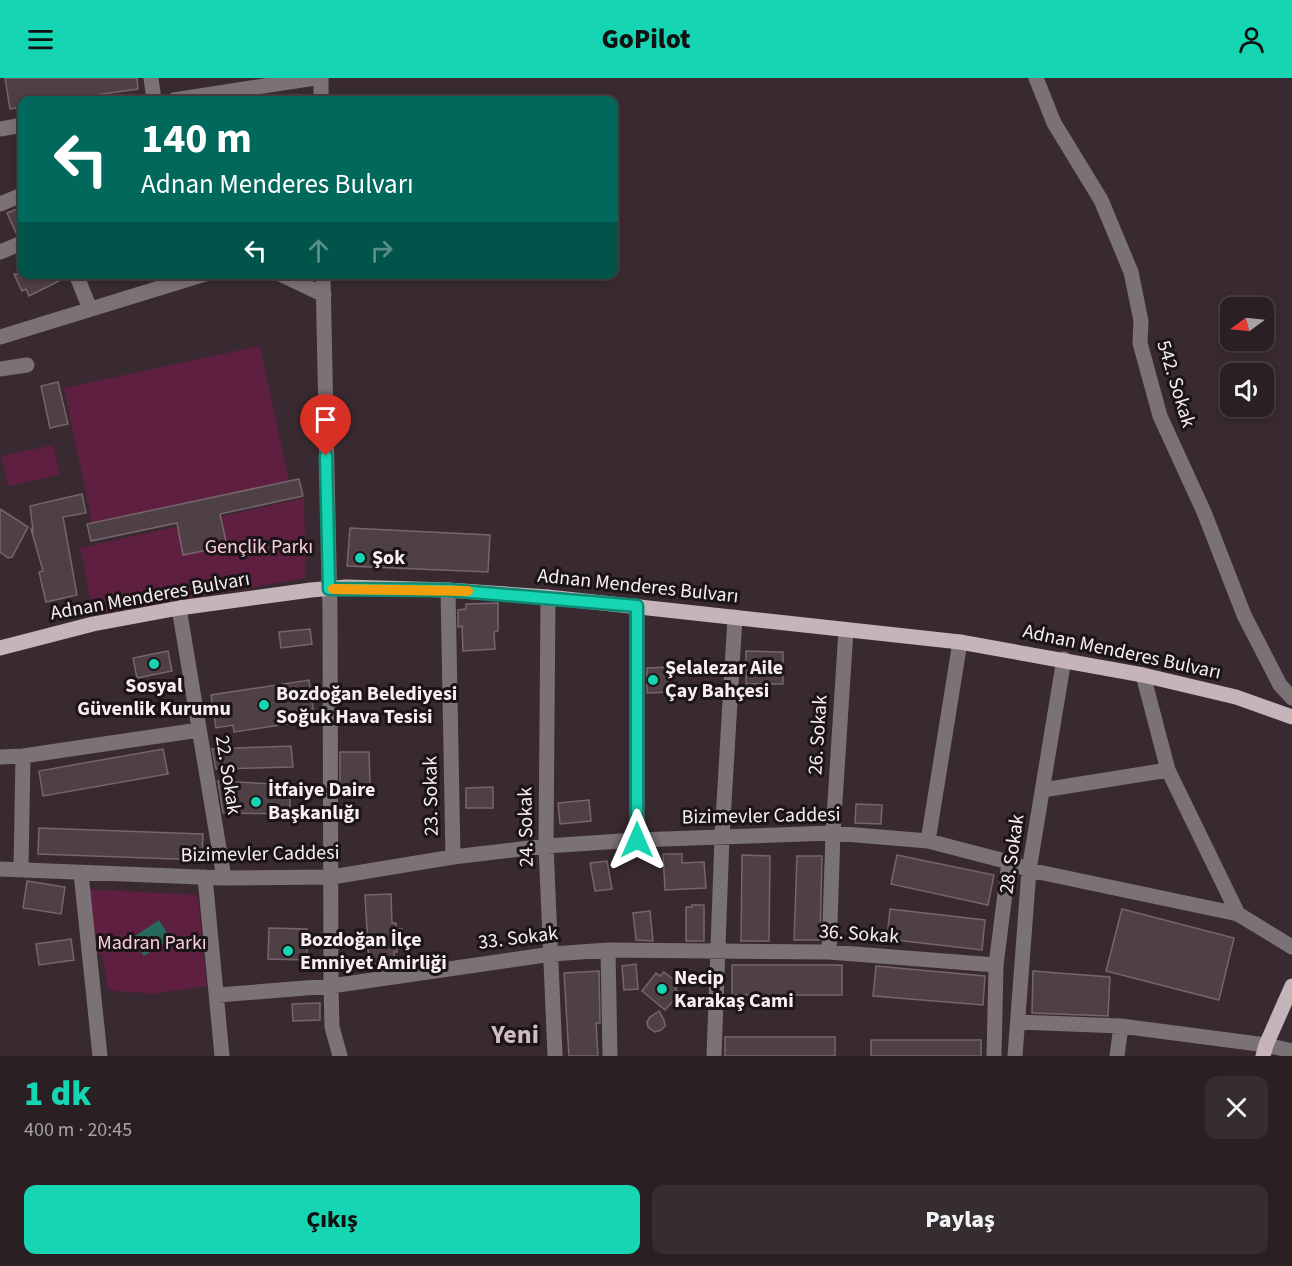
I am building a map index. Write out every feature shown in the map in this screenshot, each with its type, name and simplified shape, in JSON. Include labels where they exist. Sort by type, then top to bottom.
[{"type":"main road","name":"Adnan Menderes Bulvarı","points":[[0,648],[93,624],[179,608],[329,589],[448,590],[637,606],[960,642],[1143,675],[1236,698],[1292,717]]},
{"type":"main road","name":"Adnan Menderes Bulvarı","points":[[1236,698],[1292,726]]},
{"type":"main road","points":[[1265,1050],[1292,986]]},
{"type":"street","points":[[150,78],[153,96]]},
{"type":"street","points":[[200,96],[315,78]]},
{"type":"street","points":[[321,78],[321,96]]},
{"type":"street","name":"542. Sokak","points":[[1036,78],[1054,123],[1101,200],[1131,272],[1141,321],[1140,343],[1160,416],[1204,513],[1244,615],[1280,684],[1292,698]]},
{"type":"street","points":[[0,129],[18,126]]},
{"type":"street","points":[[0,204],[18,197]]},
{"type":"street","points":[[0,252],[18,245]]},
{"type":"street","points":[[78,279],[90,309]]},
{"type":"street","points":[[290,279],[324,295]]},
{"type":"street","points":[[323,279],[329,589],[331,986],[333,1027],[340,1056]]},
{"type":"street","points":[[0,337],[90,309],[167,280]]},
{"type":"street","points":[[0,369],[27,365]]},
{"type":"street","name":"23. Sokak","points":[[448,590],[453,857]]},
{"type":"street","name":"24. Sokak","points":[[548,597],[546,846],[555,1056]]},
{"type":"street","points":[[637,606],[637,840]]},
{"type":"street","name":"22. Sokak","points":[[179,608],[224,878]]},
{"type":"street","points":[[714,1056],[722,837],[735,617]]},
{"type":"street","name":"26. Sokak","points":[[829,952],[833,833],[846,630]]},
{"type":"street","points":[[928,841],[960,642]]},
{"type":"street","name":"28. Sokak","points":[[1015,1056],[1029,870],[1064,659]]},
{"type":"street","points":[[1143,675],[1168,770],[1238,914]]},
{"type":"street","points":[[0,757],[23,756],[199,730]]},
{"type":"street","points":[[21,869],[23,756]]},
{"type":"street","points":[[1043,790],[1168,770]]},
{"type":"street","name":"Bizimevler Caddesi","points":[[0,869],[224,878],[332,877],[453,857],[546,846],[637,840],[833,833],[928,841],[1009,862],[1029,870],[1238,914],[1292,947]]},
{"type":"street","name":"28. Sokak","points":[[994,1056],[996,965],[1009,862]]},
{"type":"street","points":[[81,873],[100,1056]]},
{"type":"street","points":[[205,877],[222,1056]]},
{"type":"street","points":[[608,950],[610,1056]]},
{"type":"street","name":"33. Sokak","points":[[218,995],[331,986],[552,954],[608,950],[718,950]]},
{"type":"street","name":"36. Sokak","points":[[718,950],[829,952],[996,965]]},
{"type":"street","points":[[1018,1022],[1121,1026],[1265,1050],[1292,1051]]},
{"type":"street","points":[[1117,1056],[1121,1026]]},
{"type":"green space","points":[[260,346],[289,481],[92,523],[64,388]]},
{"type":"green space","points":[[53,445],[60,475],[8,486],[1,456]]},
{"type":"green space","name":"Gençlik Parkı","points":[[304,498],[306,578],[94,615],[80,548]]},
{"type":"green space","name":"Madran Parkı","points":[[86,889],[198,895],[207,986],[153,994],[108,990],[102,954],[93,955]]},
{"type":"shaded area","points":[[159,920],[171,939],[144,956],[132,938]]},
{"type":"building","points":[[5,78],[137,78],[138,89],[88,96],[18,96],[18,108],[10,109]]},
{"type":"building","points":[[18,209],[18,235],[17,235],[7,213]]},
{"type":"building","points":[[14,274],[18,274],[18,279],[63,279],[29,296],[26,289],[22,291]]},
{"type":"building","points":[[58,382],[68,424],[50,428],[41,386]]},
{"type":"building","points":[[299,479],[303,496],[220,514],[227,546],[183,555],[177,523],[91,541],[87,524]]},
{"type":"building","points":[[82,494],[86,513],[63,517],[77,595],[46,602],[39,572],[43,571],[31,529],[33,531],[30,506]]},
{"type":"building","points":[[0,509],[28,527],[12,557],[8,558],[0,552]]},
{"type":"building","points":[[350,528],[490,535],[488,572],[347,566]]},
{"type":"building","points":[[498,603],[498,631],[494,632],[495,649],[463,651],[462,626],[458,627],[458,610],[466,609],[466,604]]},
{"type":"building","points":[[310,629],[312,644],[281,648],[279,632]]},
{"type":"building","points":[[168,651],[172,671],[137,678],[133,658]]},
{"type":"building","points":[[746,651],[783,652],[783,684],[746,684]]},
{"type":"building","points":[[671,667],[671,692],[647,693],[647,668]]},
{"type":"building","points":[[309,680],[314,714],[299,716],[300,722],[234,732],[233,725],[216,728],[211,695]]},
{"type":"building","points":[[291,746],[293,767],[216,769],[212,749]]},
{"type":"building","points":[[163,749],[168,774],[43,796],[39,771]]},
{"type":"building","points":[[340,752],[369,752],[370,785],[348,788],[348,786],[340,786]]},
{"type":"building","points":[[218,781],[290,785],[290,814],[223,813]]},
{"type":"building","points":[[493,787],[493,808],[466,808],[466,788]]},
{"type":"building","points":[[589,800],[591,821],[560,824],[558,803]]},
{"type":"building","points":[[856,804],[882,805],[881,824],[855,823]]},
{"type":"building","points":[[39,828],[203,834],[202,860],[38,854]]},
{"type":"building","points":[[663,854],[682,854],[682,863],[704,862],[706,888],[665,890]]},
{"type":"building","points":[[742,855],[770,856],[769,941],[741,941]]},
{"type":"building","points":[[897,855],[994,875],[988,905],[891,884]]},
{"type":"building","points":[[797,856],[822,856],[820,940],[794,940]]},
{"type":"building","points":[[607,861],[612,889],[595,891],[590,863]]},
{"type":"building","points":[[27,881],[65,887],[61,914],[23,908]]},
{"type":"building","points":[[391,894],[392,923],[396,923],[396,929],[402,929],[402,944],[397,945],[397,952],[394,952],[395,962],[369,964],[365,895]]},
{"type":"building","points":[[692,905],[704,905],[704,941],[686,941],[686,907],[692,907]]},
{"type":"building","points":[[890,909],[985,920],[982,950],[887,939]]},
{"type":"building","points":[[1122,909],[1234,938],[1219,1000],[1106,971]]},
{"type":"building","points":[[650,911],[653,941],[636,940],[633,913]]},
{"type":"building","name":"Bozdoğan İlçe Emniyet Amirliği","points":[[269,928],[307,929],[307,960],[268,959]]},
{"type":"building","points":[[71,939],[74,960],[39,965],[36,944]]},
{"type":"building","points":[[636,964],[638,989],[624,990],[622,966]]},
{"type":"building","points":[[732,965],[842,965],[842,995],[732,995]]},
{"type":"building","points":[[876,966],[985,976],[983,1005],[873,996]]},
{"type":"building","points":[[599,971],[600,1023],[596,1023],[598,1056],[569,1056],[564,973]]},
{"type":"building","points":[[1033,971],[1110,977],[1108,1016],[1032,1013]]},
{"type":"building","name":"Necip Karakaş Cami","points":[[664,972],[679,984],[675,989],[680,993],[665,1010],[642,991],[656,973],[660,976]]},
{"type":"building","points":[[320,1003],[320,1020],[293,1021],[292,1004]]},
{"type":"building","points":[[659,1011],[665,1026],[655,1032],[648,1027],[647,1022]]},
{"type":"building","points":[[725,1037],[835,1037],[835,1056],[725,1056]]},
{"type":"building","points":[[871,1040],[981,1040],[981,1056],[871,1056]]},
{"type":"slow traffic","points":[[333,589],[346,587],[468,591]]},
{"type":"place","name":"Şok","points":[[360,558]]},
{"type":"place","name":"Sosyal Güvenlik Kurumu","points":[[154,664]]},
{"type":"place","name":"Şelalezar Aile Çay Bahçesi","points":[[653,680]]},
{"type":"place","name":"Bozdoğan Belediyesi Soğuk Hava Tesisi","points":[[264,705]]},
{"type":"place","name":"İtfaiye Daire Başkanlığı","points":[[256,802]]},
{"type":"place","name":"Bozdoğan İlçe Emniyet Amirliği","points":[[288,951]]},
{"type":"place","name":"Necip Karakaş Cami","points":[[662,989]]},
{"type":"district","name":"Yeni","points":[[515,1034]]},
{"type":"route","points":[[326,456],[329,589],[346,587],[448,590],[637,606],[637,840]]}]
